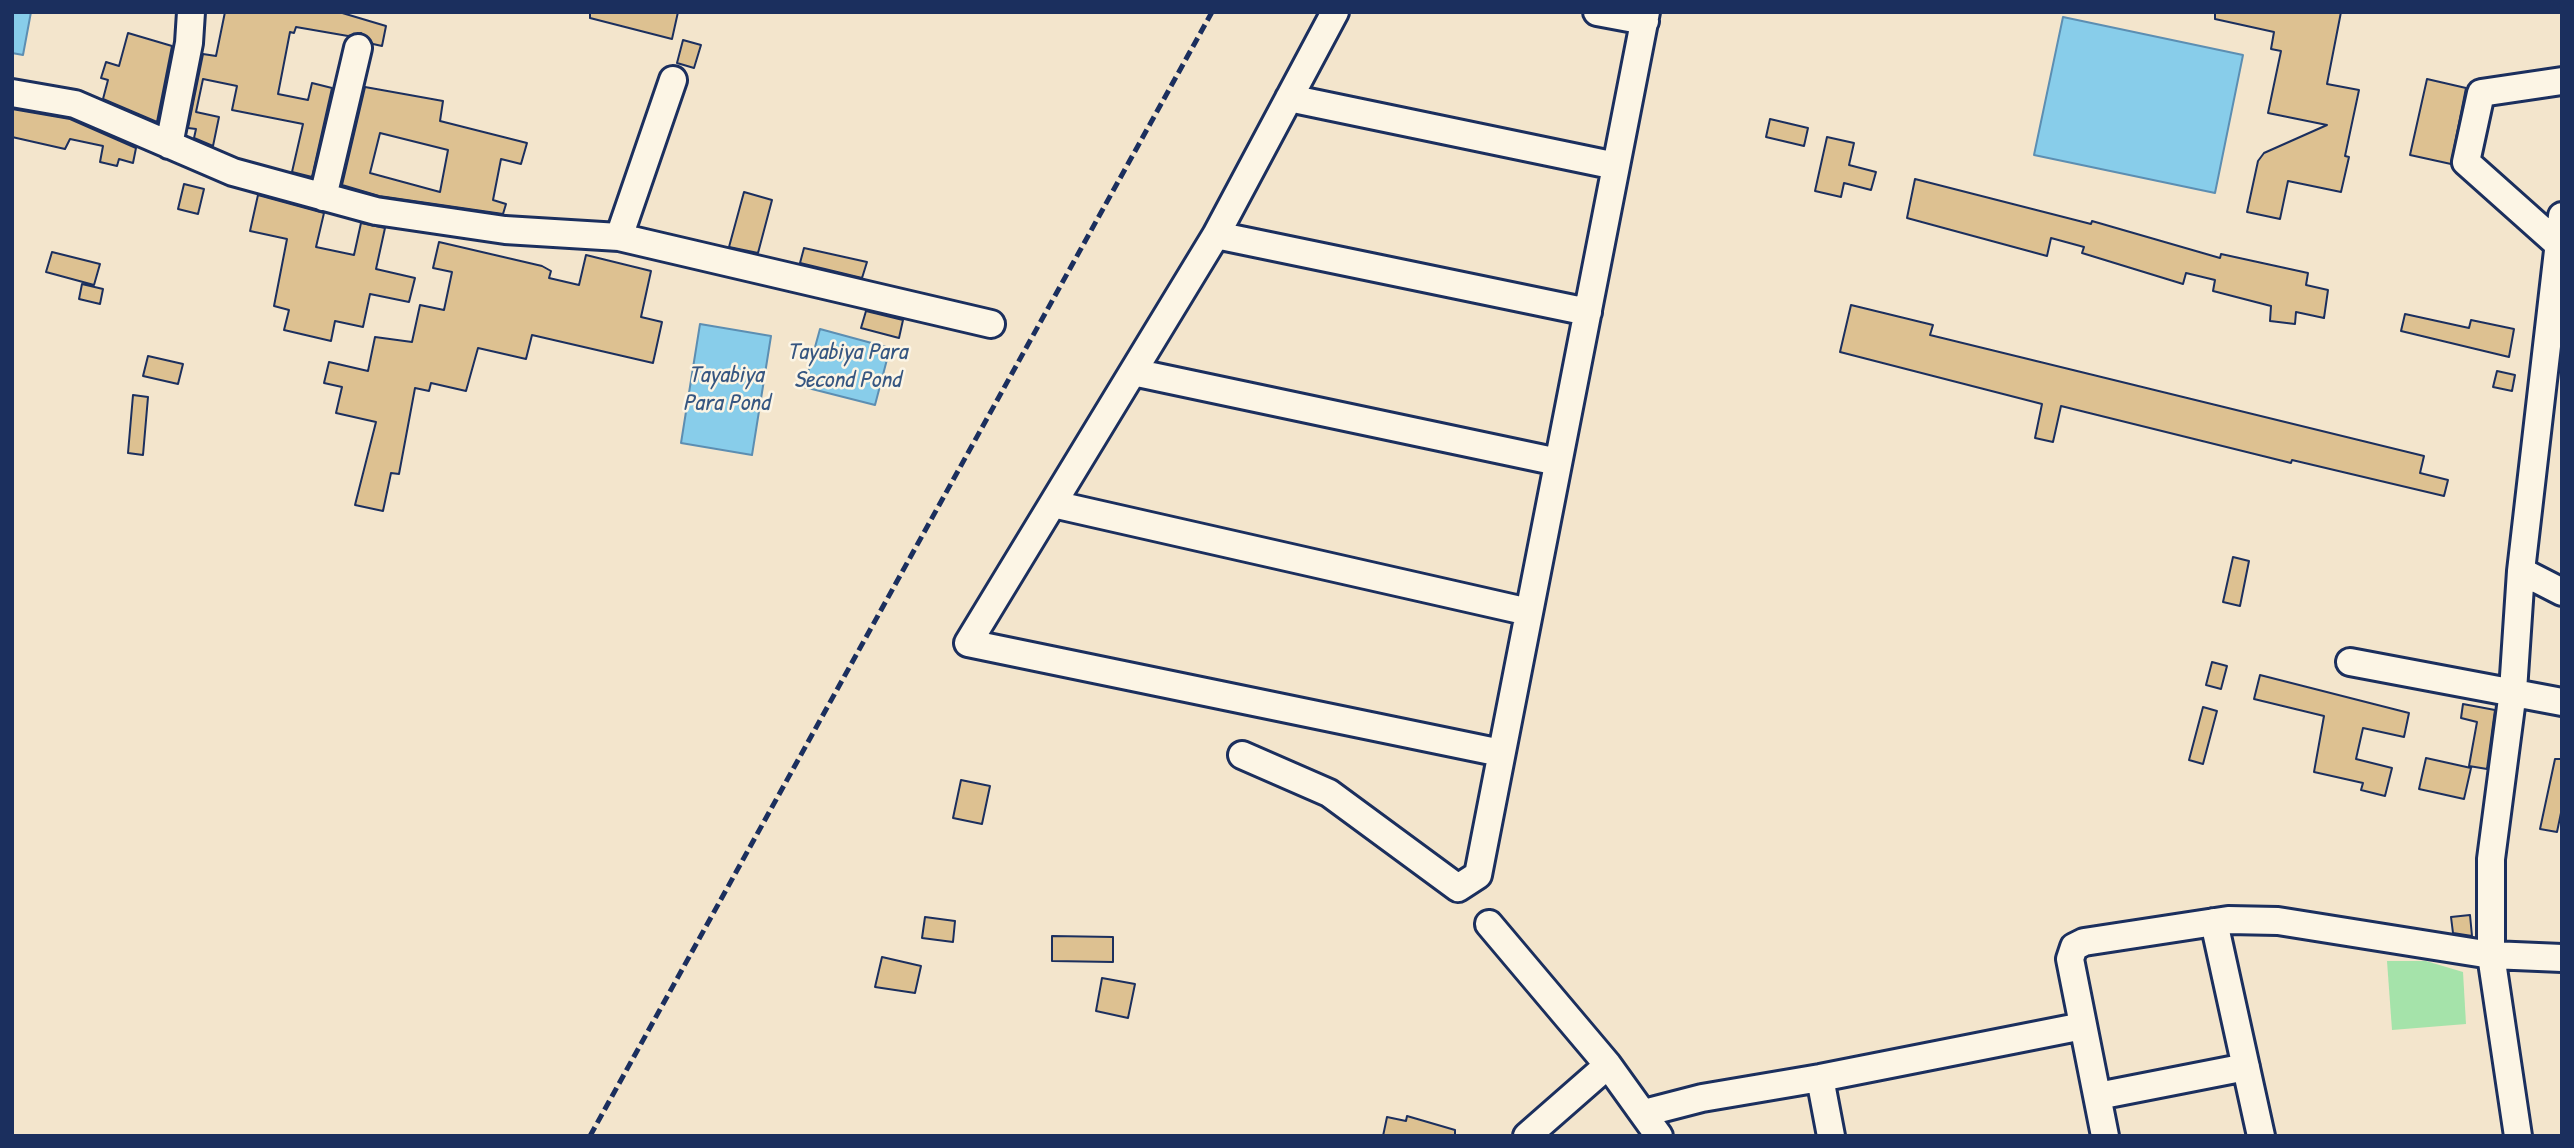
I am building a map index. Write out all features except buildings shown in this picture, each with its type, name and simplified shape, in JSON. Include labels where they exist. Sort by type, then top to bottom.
[{"type":"street","points":[[169,145],[189,43],[191,12]]},
{"type":"street","points":[[1335,12],[1216,235],[968,643],[1502,753]]},
{"type":"street","points":[[1242,755],[1329,793],[1458,888],[1478,875],[1646,17],[1597,12]]},
{"type":"street","points":[[323,197],[358,48]]},
{"type":"street","points":[[619,237],[673,80]]},
{"type":"street","points":[[2559,245],[2466,162],[2481,93],[2562,81]]},
{"type":"street","points":[[12,93],[75,104],[233,172],[376,211],[505,230],[619,237],[991,324]]},
{"type":"street","points":[[1289,98],[1616,166]]},
{"type":"street","points":[[2518,1136],[2491,955],[2491,859],[2513,691],[2521,571],[2562,216]]},
{"type":"street","points":[[1216,235],[1588,312]]},
{"type":"street","points":[[1133,372],[1558,462]]},
{"type":"street","points":[[1053,504],[1529,612]]},
{"type":"street","points":[[2521,571],[2562,592]]},
{"type":"street","points":[[2350,662],[2562,702]]},
{"type":"street","points":[[2105,1136],[2070,959],[2074,947],[2084,942],[2214,922],[2278,921],[2491,955],[2562,958]]},
{"type":"street","points":[[2214,922],[2246,1068],[2254,1135]]},
{"type":"street","points":[[1489,924],[1608,1065],[1659,1136]]},
{"type":"street","points":[[1644,1113],[1702,1098],[1820,1079],[2083,1026]]},
{"type":"street","points":[[1527,1136],[1608,1065]]},
{"type":"street","points":[[2098,1096],[2246,1068]]},
{"type":"street","points":[[1820,1079],[1831,1136]]},
{"type":"green space","points":[[2387,961],[2426,961],[2463,972],[2466,1024],[2392,1030]]},
{"type":"water","points":[[12,12],[31,12],[23,55],[12,53]]},
{"type":"water","points":[[2063,17],[2243,55],[2215,193],[2034,155]]},
{"type":"water","name":"Tayabiya Para Pond","points":[[700,324],[771,336],[752,455],[681,443]]},
{"type":"water","name":"Tayabiya Para Second Pond","points":[[820,329],[890,348],[875,405],[804,387]]},
{"type":"railway","points":[[590,1136],[1212,12]]}]
